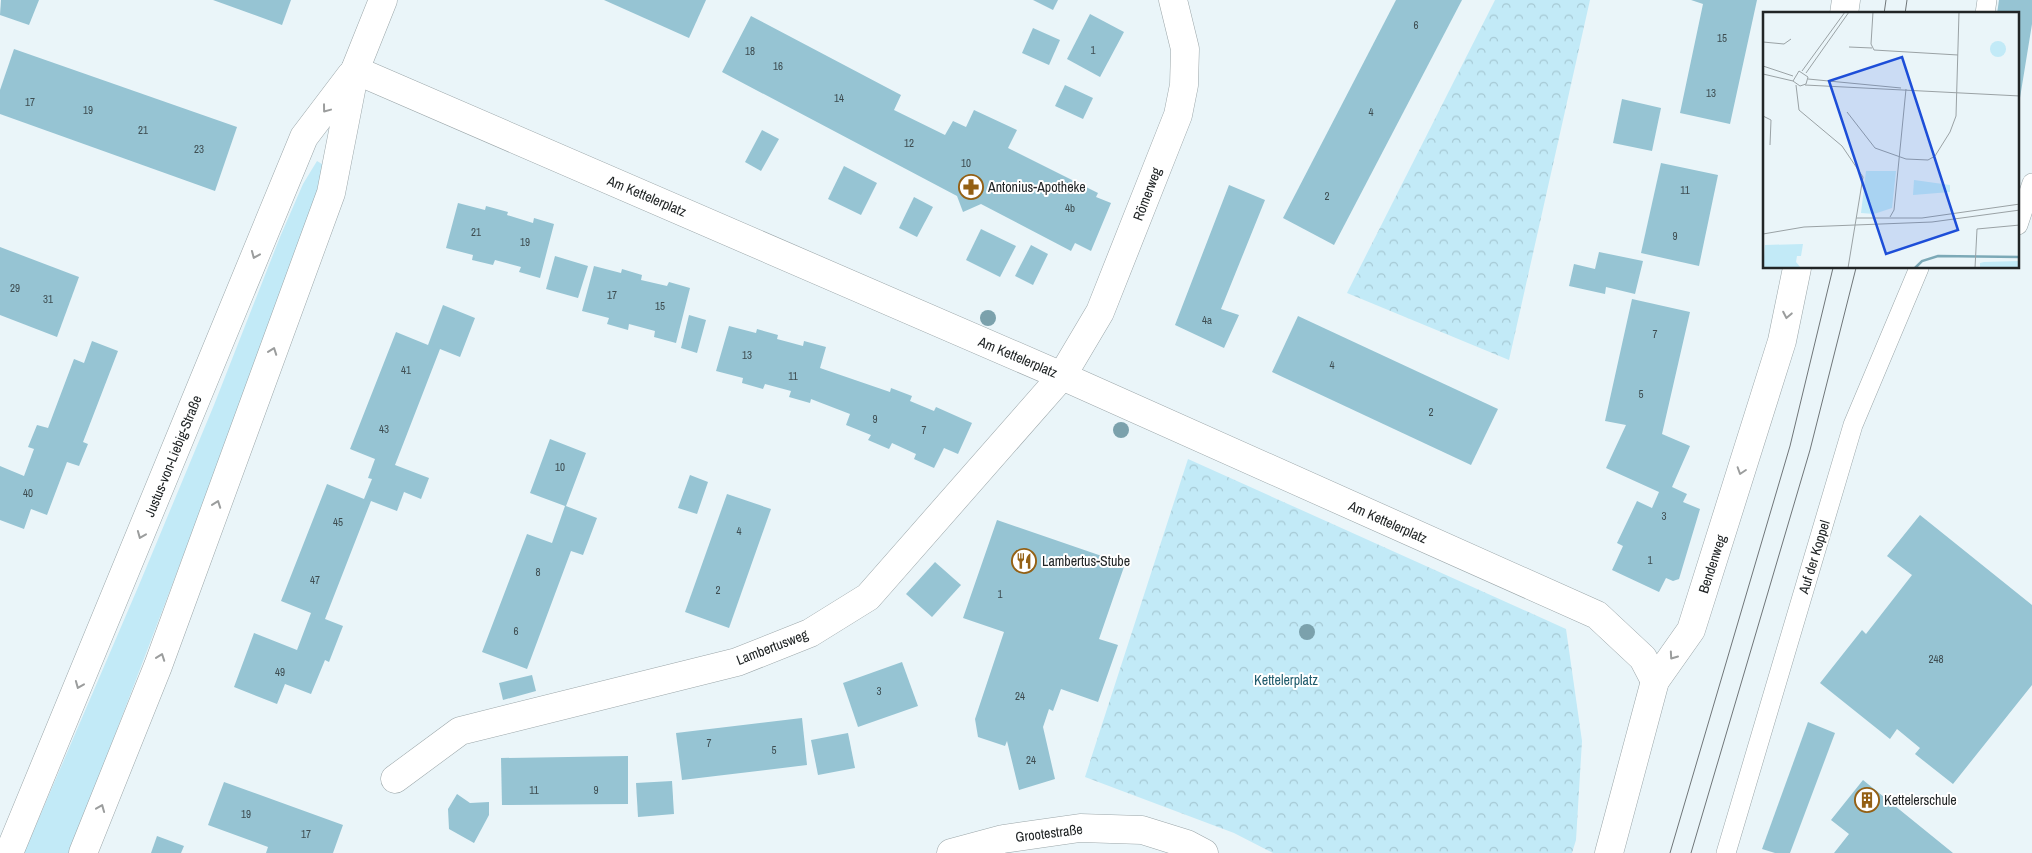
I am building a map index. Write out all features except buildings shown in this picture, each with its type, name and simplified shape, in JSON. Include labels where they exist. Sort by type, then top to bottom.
[{"type":"street","name":"Justus-von-Liebig-Straße","points":[[83,853],[158,666],[331,193],[355,70],[383,0]]},
{"type":"street","name":"Römerweg","points":[[1062,376],[1100,312],[1178,116],[1184,85],[1185,50],[1173,0]]},
{"type":"street","name":"Justus-von-Liebig-Straße","points":[[9,853],[304,137],[355,70]]},
{"type":"street","name":"Am Kettelerplatz","points":[[355,70],[1062,376],[1597,615],[1642,658],[1655,681]]},
{"type":"street","name":"Bendenweg","points":[[1609,853],[1655,681],[1691,630],[1782,341],[1797,269]]},
{"type":"street","name":"Lambertusweg","points":[[395,779],[460,731],[737,662],[810,633],[868,597],[1062,376]]},
{"type":"street","name":"Grootestraße","points":[[951,853],[1004,839],[1080,828],[1142,830],[1187,844],[1204,853]]},
{"type":"lane","points":[[2020,219],[2032,183]]},
{"type":"lane","name":"Auf der Koppel","points":[[1726,853],[1853,425],[1919,269]]},
{"type":"green space","points":[[1495,0],[1590,0],[1509,360],[1347,293]]},
{"type":"green space","points":[[317,161],[322,164],[324,170],[276,312],[70,853],[24,853],[214,405],[280,237],[303,184]]},
{"type":"green space","name":"Kettelerplatz","points":[[1188,459],[1566,629],[1582,741],[1576,840],[1572,853],[1273,853],[1234,833],[1085,777]]},
{"type":"tram line","points":[[1884,12],[1886,0]]},
{"type":"tram line","points":[[1905,12],[1907,0]]},
{"type":"tram line","points":[[1670,853],[1790,446],[1833,269]]},
{"type":"tram line","points":[[1691,853],[1810,450],[1856,269]]},
{"type":"place","name":"Antonius-Apotheke","points":[[971,187]]},
{"type":"place","name":"Lambertus-Stube","points":[[1024,561]]},
{"type":"place","name":"Kettelerschule","points":[[1867,800]]}]
